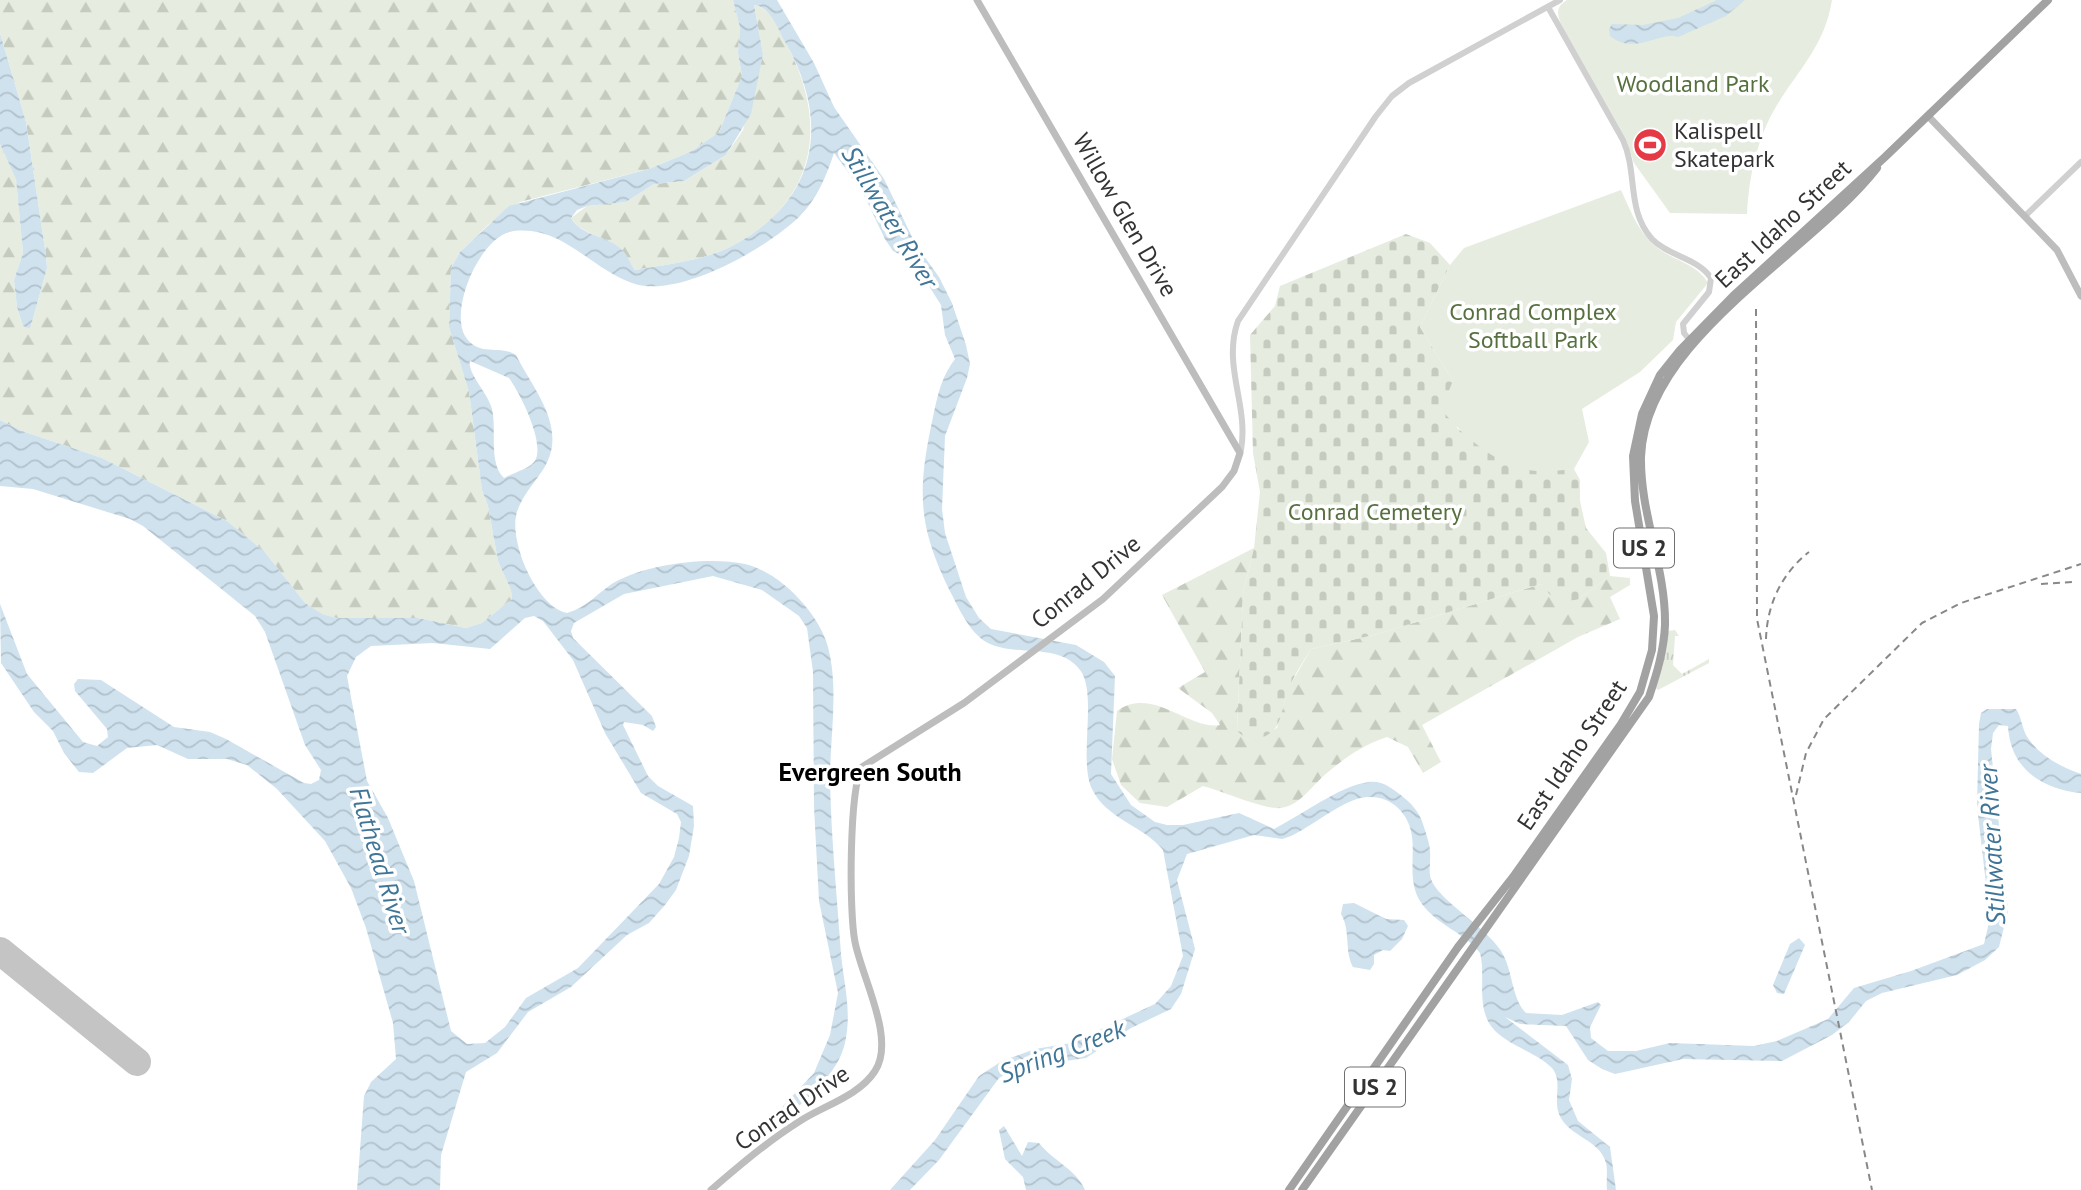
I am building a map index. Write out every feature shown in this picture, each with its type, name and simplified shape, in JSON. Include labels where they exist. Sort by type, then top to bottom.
[{"type":"highway","name":"East Idaho Street","points":[[1289,1190],[1458,947],[1513,877],[1628,714],[1640,692],[1650,661],[1654,604],[1634,501],[1634,445],[1641,417],[1655,384],[1692,342],[2048,0]]},
{"type":"highway","name":"East Idaho Street","points":[[1302,1190],[1640,711],[1652,687],[1661,656],[1665,625],[1659,574],[1643,490],[1643,439],[1653,406],[1670,373],[1692,342]]},
{"type":"highway","points":[[1537,859],[1540,847],[1567,800]]},
{"type":"highway","points":[[1492,922],[1513,877]]},
{"type":"main road","name":"Willow Glen Drive","points":[[977,0],[1241,450]]},
{"type":"main road","points":[[1928,116],[2057,250],[2081,296]]},
{"type":"main road","name":"Conrad Drive","points":[[711,1190],[786,1130],[865,1083],[881,1058],[881,1034],[859,958],[851,914],[855,804],[860,770],[873,758],[960,705],[1116,587],[1216,494],[1234,471],[1241,450]]},
{"type":"street","name":"Conrad Drive","points":[[1241,450],[1242,425],[1231,360],[1238,321],[1376,116],[1392,96],[1409,83],[1560,0]]},
{"type":"street","points":[[1548,7],[1626,147],[1632,171],[1633,202],[1644,228],[1661,246],[1700,267],[1711,278],[1709,292],[1683,324],[1692,342]]},
{"type":"street","points":[[2025,216],[2081,162]]},
{"type":"green space","points":[[0,0],[733,0],[740,28],[738,53],[742,76],[719,132],[692,151],[649,169],[520,202],[489,224],[460,252],[451,268],[449,327],[469,392],[482,490],[488,506],[498,561],[511,590],[512,599],[482,623],[466,628],[418,618],[337,618],[321,614],[305,603],[264,551],[227,521],[102,458],[22,431],[0,420],[0,144],[16,178],[23,253],[14,280],[17,307],[23,326],[30,329],[47,268],[26,122],[0,33]]},
{"type":"green space","name":"Woodland Park","points":[[1567,0],[1832,0],[1829,16],[1817,44],[1777,105],[1764,131],[1752,172],[1747,214],[1670,213],[1634,163],[1626,139],[1562,26],[1558,12],[1560,5]]},
{"type":"green space","points":[[754,5],[766,11],[779,29],[801,78],[809,107],[810,134],[806,160],[797,185],[782,207],[761,227],[734,245],[698,258],[635,270],[619,247],[581,228],[571,218],[587,206],[626,202],[654,184],[684,181],[726,155],[743,130],[763,54]]},
{"type":"green space","name":"Conrad Complex Softball Park","points":[[1621,190],[1635,220],[1649,240],[1661,251],[1691,266],[1708,283],[1676,322],[1673,340],[1640,372],[1582,409],[1589,442],[1574,469],[1522,469],[1483,449],[1460,430],[1441,409],[1453,381],[1420,327],[1450,265],[1464,248]]},
{"type":"green space","name":"Conrad Cemetery","points":[[1406,234],[1430,243],[1450,265],[1420,327],[1453,381],[1457,428],[1499,457],[1511,462],[1537,468],[1574,469],[1580,480],[1580,501],[1586,528],[1606,553],[1610,576],[1579,599],[1558,604],[1541,584],[1374,635],[1311,649],[1291,684],[1275,729],[1261,738],[1249,741],[1237,731],[1243,594],[1254,548],[1260,492],[1253,453],[1250,335],[1275,306],[1280,286]]},
{"type":"green space","points":[[1254,548],[1243,594],[1237,730],[1249,741],[1277,728],[1288,689],[1311,649],[1374,635],[1541,584],[1579,599],[1610,576],[1630,578],[1630,585],[1610,597],[1620,619],[1578,637],[1422,725],[1441,762],[1423,773],[1408,747],[1387,737],[1348,757],[1295,803],[1281,808],[1243,800],[1203,786],[1167,807],[1140,803],[1121,785],[1112,759],[1117,711],[1130,704],[1144,703],[1196,722],[1220,725],[1212,713],[1178,688],[1205,672],[1162,595]]},
{"type":"green space","points":[[1675,630],[1679,636],[1675,636],[1673,665],[1682,674],[1709,659],[1709,663],[1658,690],[1656,688],[1668,631]]},
{"type":"water","points":[[733,0],[777,0],[814,63],[834,107],[884,179],[916,245],[939,277],[952,303],[970,364],[945,436],[942,509],[945,533],[966,597],[979,618],[991,629],[1076,645],[1104,662],[1115,676],[1111,774],[1131,805],[1155,822],[1167,825],[1183,825],[1239,813],[1274,829],[1358,784],[1383,784],[1414,807],[1422,821],[1429,845],[1430,876],[1435,887],[1485,932],[1501,951],[1517,1000],[1526,1013],[1562,1015],[1598,1002],[1601,1005],[1590,1027],[1591,1038],[1608,1051],[1636,1051],[1670,1043],[1754,1046],[1777,1041],[1828,1019],[1854,988],[1911,971],[1984,944],[1990,918],[1977,806],[1979,724],[1981,713],[1987,709],[2016,709],[2026,735],[2036,748],[2057,764],[2081,774],[2081,793],[2053,787],[2030,774],[2015,754],[2008,726],[1999,725],[1993,733],[1991,749],[2008,911],[1999,947],[1985,960],[1957,975],[1882,993],[1866,1001],[1849,1022],[1832,1035],[1782,1061],[1683,1059],[1615,1074],[1588,1060],[1566,1026],[1520,1024],[1505,1017],[1568,1065],[1572,1079],[1569,1100],[1578,1121],[1610,1147],[1616,1190],[1607,1190],[1607,1166],[1603,1155],[1569,1128],[1559,1114],[1557,1079],[1552,1068],[1497,1033],[1486,1018],[1480,953],[1428,911],[1417,896],[1413,879],[1412,836],[1406,817],[1385,800],[1376,797],[1357,799],[1282,839],[1254,835],[1187,854],[1177,880],[1195,949],[1181,994],[1171,1009],[1131,1028],[1086,1058],[1017,1068],[999,1078],[939,1160],[910,1190],[890,1190],[935,1140],[979,1076],[1002,1061],[1035,1049],[1071,1043],[1155,1004],[1171,986],[1183,956],[1163,850],[1106,808],[1092,789],[1087,761],[1087,694],[1080,670],[1071,661],[1060,656],[997,647],[986,642],[966,621],[940,571],[926,528],[923,508],[924,466],[943,380],[955,359],[945,335],[941,305],[908,259],[893,251],[862,191],[834,153],[816,195],[799,217],[766,243],[744,256],[696,278],[673,284],[651,286],[632,283],[562,241],[547,235],[514,231],[502,235],[490,245],[471,274],[461,309],[461,324],[465,336],[476,347],[503,350],[516,355],[547,413],[552,433],[550,455],[523,499],[515,521],[516,536],[526,569],[545,598],[556,608],[567,613],[574,610],[615,582],[644,570],[696,561],[730,562],[758,568],[784,585],[807,608],[823,634],[833,679],[830,779],[833,845],[848,1009],[842,1053],[825,1080],[791,1114],[780,1113],[783,1106],[814,1073],[830,1035],[838,993],[819,901],[814,807],[813,672],[807,628],[799,616],[762,590],[713,576],[624,594],[574,623],[571,631],[573,638],[652,716],[656,727],[653,731],[643,725],[624,722],[623,725],[648,776],[658,786],[693,806],[694,826],[689,856],[676,890],[649,923],[627,935],[571,987],[528,1012],[497,1053],[466,1072],[441,1155],[440,1190],[357,1190],[364,1096],[371,1082],[396,1059],[393,1023],[366,928],[351,888],[325,841],[277,789],[247,765],[227,759],[188,759],[157,745],[127,748],[93,773],[79,772],[64,753],[53,731],[34,712],[1,663],[0,604],[27,674],[83,742],[97,746],[108,737],[107,729],[75,691],[74,684],[78,679],[101,680],[174,727],[210,732],[304,783],[311,784],[319,780],[321,770],[305,745],[265,632],[255,616],[143,526],[130,519],[33,489],[0,486],[0,420],[22,431],[102,458],[227,521],[264,551],[305,603],[322,614],[337,618],[418,618],[466,628],[482,623],[512,599],[511,590],[498,561],[488,506],[482,490],[469,392],[449,327],[451,268],[460,252],[509,206],[649,169],[692,151],[719,132],[742,76],[738,53],[740,28]],"holes":[[[754,5],[769,13],[776,24],[799,70],[808,99],[811,128],[808,155],[800,181],[784,205],[762,226],[734,245],[698,258],[635,270],[619,247],[587,232],[571,218],[577,210],[587,206],[626,202],[654,184],[684,181],[726,155],[751,114],[763,54]],[[470,361],[509,378],[535,432],[537,454],[534,462],[504,478],[499,472],[494,455],[492,409]],[[534,616],[543,621],[573,660],[605,733],[641,793],[677,814],[681,822],[679,838],[674,857],[659,884],[578,968],[526,998],[505,1027],[485,1043],[467,1044],[451,1031],[414,881],[388,818],[367,781],[347,676],[356,657],[371,646],[433,643],[490,649],[525,618]]]},
{"type":"water","points":[[1717,0],[1745,0],[1726,16],[1678,37],[1628,44],[1610,36],[1609,29],[1612,24],[1643,25],[1678,18]]},
{"type":"water","points":[[0,33],[26,122],[46,256],[47,268],[30,329],[23,326],[17,307],[14,280],[23,253],[16,179],[0,144]]},
{"type":"water","points":[[1354,903],[1386,919],[1404,920],[1408,926],[1402,939],[1390,951],[1383,950],[1374,955],[1374,964],[1370,970],[1353,967],[1350,961],[1346,927],[1341,914],[1343,904]]},
{"type":"water","points":[[1799,938],[1805,945],[1784,994],[1777,993],[1773,985],[1790,944]]},
{"type":"water","points":[[1004,1126],[1022,1156],[1028,1142],[1039,1143],[1076,1177],[1085,1190],[1026,1190],[1023,1177],[1005,1159],[999,1130]]},
{"type":"runway","points":[[0,951],[137,1062]]},
{"type":"railway","points":[[1756,309],[1757,619],[1872,1190]]},
{"type":"railway","points":[[1766,639],[1769,614],[1778,590],[1799,560],[1809,552]]},
{"type":"railway","points":[[1796,795],[1806,753],[1824,719],[1922,623],[1961,603],[2081,564]]},
{"type":"railway","points":[[2041,584],[2072,582]]},
{"type":"place","name":"Kalispell Skatepark","points":[[1650,145]]},
{"type":"district","name":"Evergreen South","points":[[870,772]]},
{"type":"water label","name":"Stillwater River","points":[[890,217]]},
{"type":"water label","name":"Stillwater River","points":[[1992,845]]},
{"type":"water label","name":"Flathead River","points":[[380,860]]},
{"type":"water label","name":"Spring Creek","points":[[1062,1051]]}]
